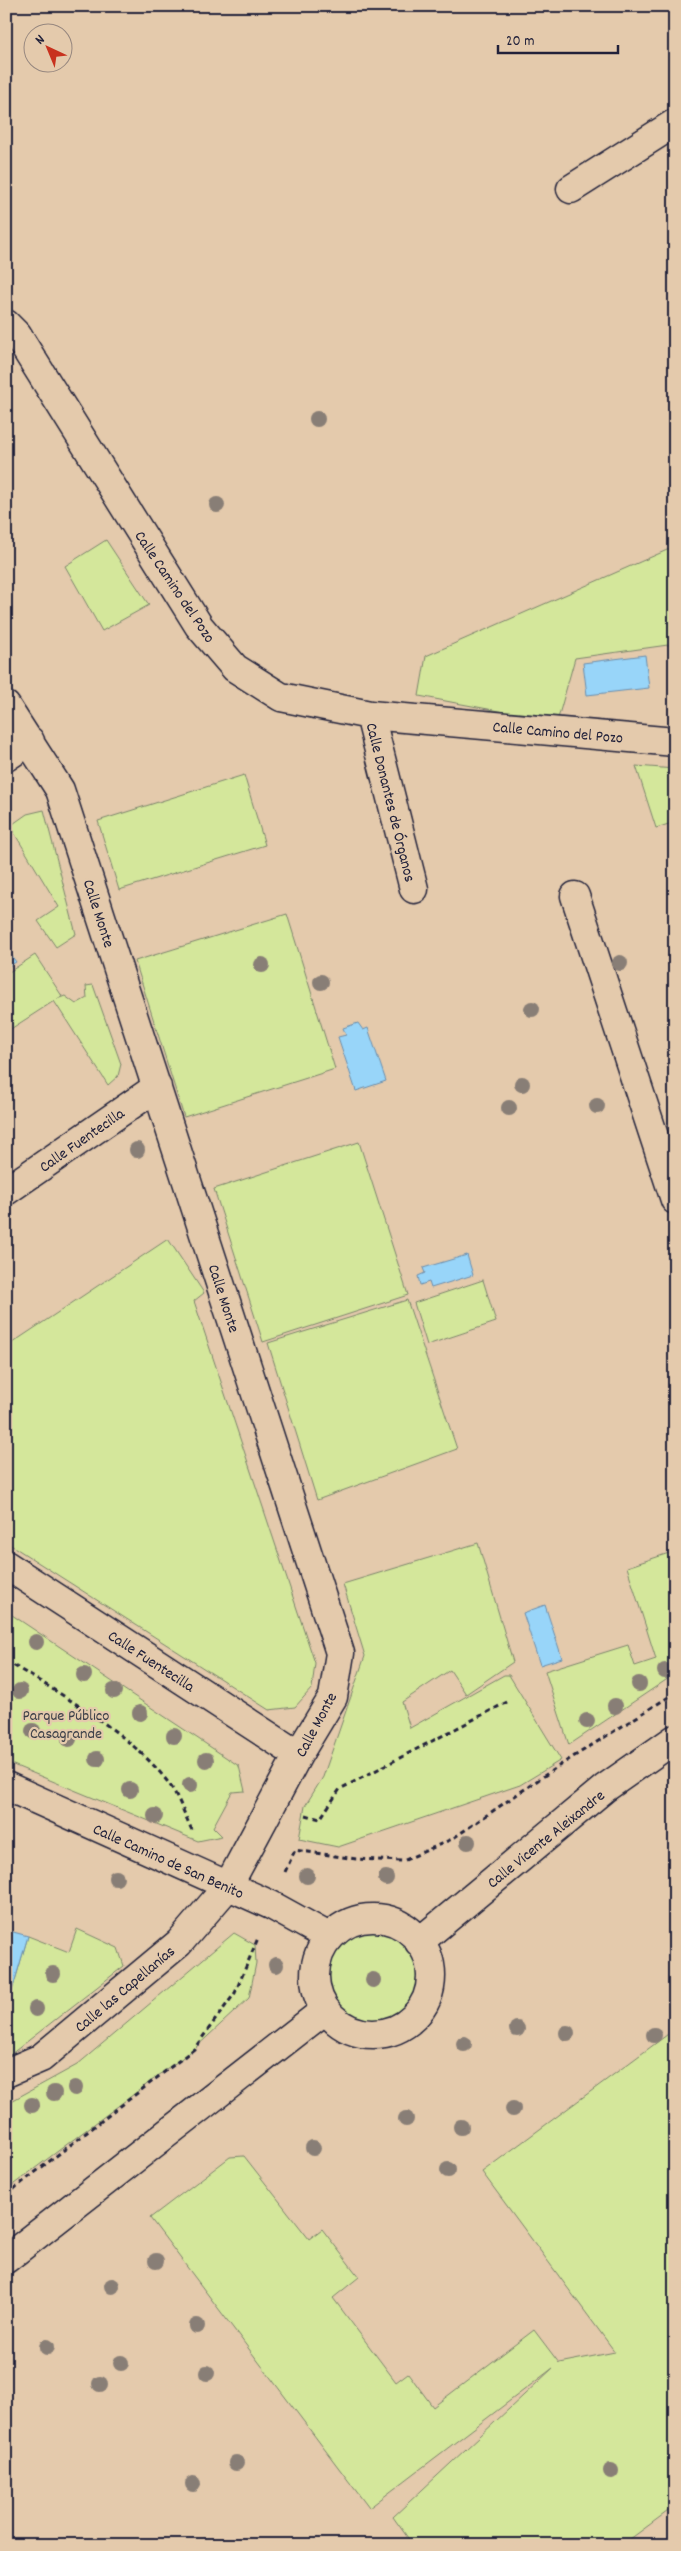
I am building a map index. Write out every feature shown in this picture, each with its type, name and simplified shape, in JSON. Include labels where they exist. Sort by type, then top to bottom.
[{"type":"street","points":[[571,189],[675,123]]},
{"type":"street","name":"Calle Camino del Pozo","points":[[6,324],[17,334],[199,626],[235,668],[282,697],[370,715],[675,742]]},
{"type":"street","name":"Calle Monte","points":[[6,706],[60,790],[340,1653],[333,1697],[298,1755],[228,1886]]},
{"type":"street","name":"Calle Donantes de Órganos","points":[[370,715],[414,889]]},
{"type":"street","points":[[6,757],[30,741]]},
{"type":"street","points":[[575,896],[675,1200]]},
{"type":"street","name":"Calle Fuentecilla","points":[[6,1191],[157,1087]]},
{"type":"street","name":"Calle Fuentecilla","points":[[6,1565],[298,1755]]},
{"type":"street","name":"Calle Vicente Aleixandre","points":[[419,1942],[605,1788],[675,1739]]},
{"type":"street","name":"Calle Camino de San Benito","points":[[6,1786],[284,1911],[329,1937]]},
{"type":"street","name":"Calle las Capellanías","points":[[6,2073],[41,2058],[179,1942],[228,1886]]},
{"type":"street","points":[[361,1918],[380,1918],[398,1923],[419,1942],[425,1949],[430,1967],[430,1985],[424,2004],[412,2018],[396,2029],[383,2033],[357,2032],[339,2024],[326,2010],[317,1993],[314,1973],[318,1954],[329,1937],[343,1925],[361,1918]]},
{"type":"street","points":[[6,2260],[326,2010]]},
{"type":"path","points":[[6,1660],[128,1741],[170,1785],[194,1833]]},
{"type":"path","points":[[271,1806],[320,1819],[340,1789],[509,1701]]},
{"type":"green space","points":[[106,540],[149,605],[102,631],[65,566]]},
{"type":"green space","points":[[674,547],[675,644],[575,658],[557,722],[419,696],[426,656]]},
{"type":"green space","points":[[636,766],[675,769],[675,822],[656,828]]},
{"type":"green space","points":[[244,775],[265,845],[119,890],[98,821]]},
{"type":"green space","points":[[44,810],[76,934],[56,947],[38,921],[59,907],[10,826],[27,814]]},
{"type":"green space","points":[[287,914],[335,1069],[184,1117],[135,961]]},
{"type":"green space","points":[[35,955],[62,996],[57,999],[65,996],[76,1004],[87,998],[86,986],[93,985],[121,1064],[118,1076],[108,1085],[54,1001],[6,1032],[6,974]]},
{"type":"green space","points":[[359,1142],[408,1295],[263,1342],[214,1189]]},
{"type":"green space","points":[[168,1239],[204,1293],[194,1301],[315,1663],[312,1688],[295,1707],[269,1710],[6,1542],[6,1427],[13,1422],[6,1426],[6,1347]]},
{"type":"green space","points":[[483,1280],[496,1322],[427,1345],[414,1303]]},
{"type":"green space","points":[[407,1300],[457,1449],[317,1500],[268,1343]]},
{"type":"green space","points":[[478,1543],[513,1662],[466,1694],[450,1670],[402,1702],[410,1728],[504,1675],[509,1675],[561,1760],[520,1785],[338,1847],[299,1839],[305,1806],[323,1777],[365,1656],[343,1584]]},
{"type":"green space","points":[[675,1551],[675,1674],[569,1745],[545,1671],[628,1645],[635,1666],[656,1659],[627,1567]]},
{"type":"green space","name":"Parque Público Casagrande","points":[[6,1611],[239,1766],[245,1791],[232,1792],[213,1827],[222,1836],[198,1841],[6,1762]]},
{"type":"green space","points":[[77,1929],[118,1948],[124,1966],[6,2058],[6,1993],[11,1994],[28,1936],[69,1952]]},
{"type":"green space","points":[[372,1929],[390,1932],[406,1943],[417,1959],[420,1977],[417,1995],[406,2011],[390,2022],[372,2025],[354,2022],[338,2011],[327,1995],[324,1977],[327,1959],[338,1943],[354,1932]]},
{"type":"green space","points":[[234,1933],[255,1945],[256,1963],[249,1998],[194,2049],[6,2190],[6,2104],[77,2065]]},
{"type":"green space","points":[[675,2029],[675,2506],[622,2545],[413,2545],[393,2517],[553,2368],[369,2508],[150,2218],[230,2157],[244,2156],[309,2239],[322,2229],[359,2277],[333,2298],[396,2382],[408,2373],[433,2407],[534,2330],[559,2363],[615,2352],[482,2172]]},
{"type":"water","points":[[645,655],[649,688],[587,695],[583,663]]},
{"type":"water","points":[[6,948],[16,962],[6,968]]},
{"type":"water","points":[[358,1023],[363,1030],[368,1028],[386,1081],[356,1091],[338,1037],[346,1035],[343,1028]]},
{"type":"water","points":[[467,1255],[473,1275],[431,1288],[429,1282],[420,1285],[418,1276],[425,1273],[423,1268]]},
{"type":"water","points":[[545,1605],[562,1658],[540,1665],[523,1613]]},
{"type":"water","points":[[6,1930],[28,1936],[11,1994],[6,1993]]}]
